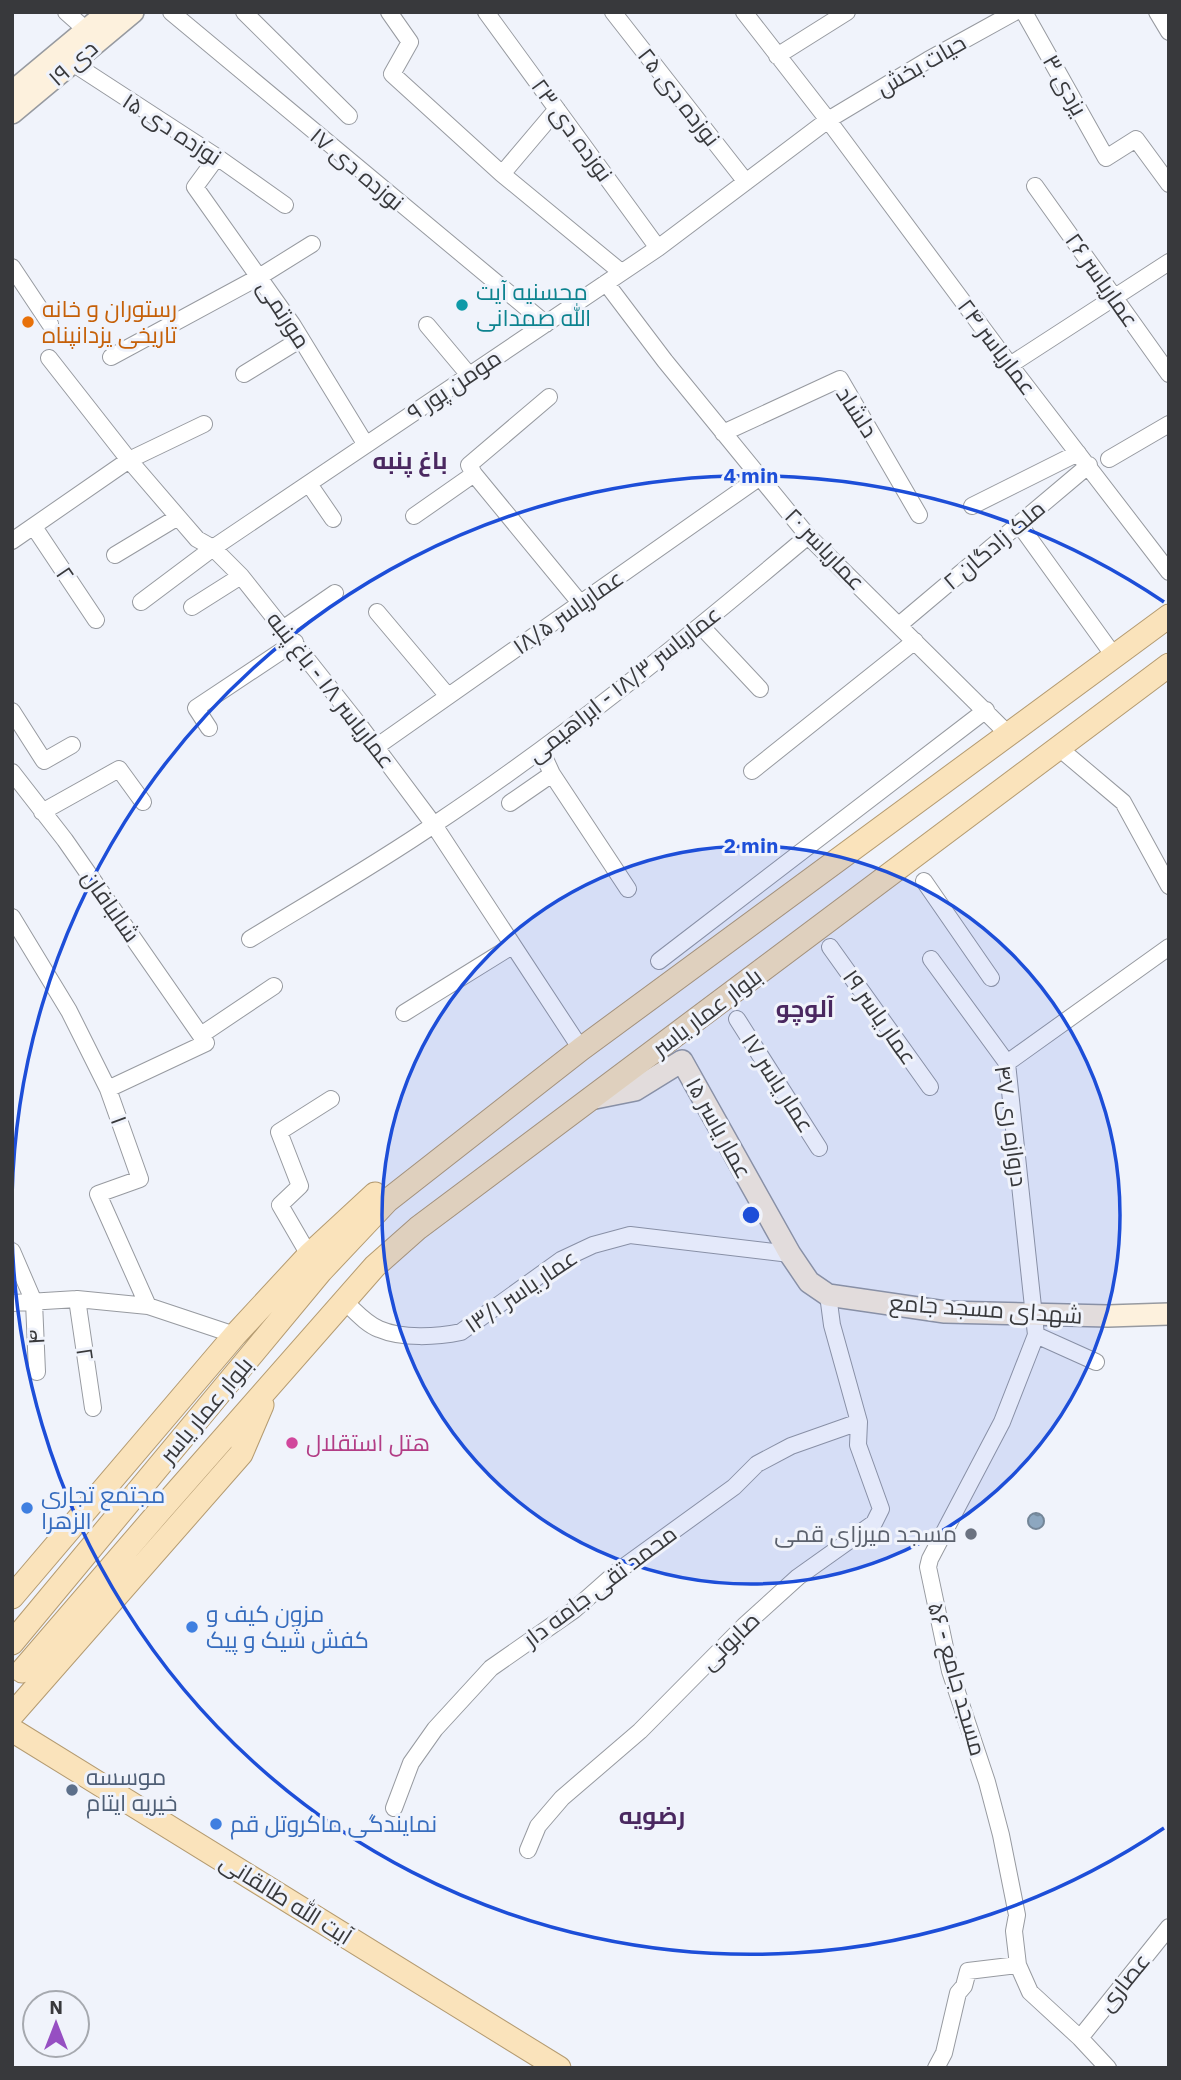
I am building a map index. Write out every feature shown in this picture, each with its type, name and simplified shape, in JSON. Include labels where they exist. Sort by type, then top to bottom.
[{"type":"main road","name":"۱۹ دی","points":[[92,36],[108,12]]},
{"type":"main road","name":"۱۹ دی","points":[[12,92],[66,57],[92,36],[133,12]]},
{"type":"main road","name":"۱۹ دی","points":[[12,113],[42,90],[66,57]]},
{"type":"main road","name":"بلوار عمار یاسر","points":[[12,1643],[321,1271],[387,1201],[580,1049],[1169,616]]},
{"type":"main road","name":"بلوار عمار یاسر","points":[[12,1715],[21,1683],[158,1513],[375,1266],[418,1228],[1169,665]]},
{"type":"main road","name":"عمار یاسر ۱۵","points":[[590,1099],[635,1090],[681,1060],[789,1254],[808,1282]]},
{"type":"main road","name":"بلوار عمار یاسر","points":[[12,1597],[236,1335],[309,1255],[373,1195],[408,1185]]},
{"type":"main road","name":"شهدای مسجد جامع","points":[[808,1282],[828,1296],[1035,1325],[1169,1314]]},
{"type":"main road","name":"بلوار عمار یاسر","points":[[21,1683],[45,1678],[241,1454],[270,1386]]},
{"type":"main road","points":[[21,1683],[35,1744]]},
{"type":"main road","name":"آیت الله طالقانی","points":[[12,1730],[559,2068]]},
{"type":"street","points":[[66,12],[92,36]]},
{"type":"street","name":"نوزده دی ۱۷","points":[[171,12],[546,324]]},
{"type":"street","points":[[244,12],[349,116]]},
{"type":"street","points":[[389,12],[410,41],[392,74],[502,174],[621,272]]},
{"type":"street","name":"نوزده دی ۲۳","points":[[486,12],[658,248]]},
{"type":"street","name":"نوزده دی ۲۵","points":[[613,12],[746,182]]},
{"type":"street","name":"عماریاسر ۲۴","points":[[744,12],[1169,572]]},
{"type":"street","points":[[777,56],[848,12]]},
{"type":"street","name":"حیات بخش","points":[[828,120],[928,60],[1016,12]]},
{"type":"street","name":"یزدی ۳","points":[[1024,12],[1106,158],[1136,139],[1169,184]]},
{"type":"street","points":[[1157,12],[1169,32]]},
{"type":"street","name":"نوزده دی ۱۵","points":[[66,57],[285,205]]},
{"type":"street","points":[[502,174],[557,109]]},
{"type":"street","name":"مومن پور ۹","points":[[141,602],[213,548],[658,248],[828,120]]},
{"type":"street","name":"مورتمی","points":[[217,157],[195,187],[301,339],[366,445]]},
{"type":"street","name":"عماریاسر ۲۶","points":[[1035,186],[1169,374]]},
{"type":"street","points":[[111,357],[259,277],[312,244]]},
{"type":"street","points":[[1010,365],[1169,262]]},
{"type":"street","points":[[12,267],[50,324]]},
{"type":"street","name":"عماریاسر ۲۰","points":[[606,283],[665,361],[808,536],[1008,734]]},
{"type":"street","points":[[428,325],[469,375]]},
{"type":"street","points":[[244,374],[301,339]]},
{"type":"street","name":"عماریاسر ۱۸ - باغ پنبه","points":[[49,358],[129,460],[178,517],[197,538],[213,548],[241,576],[376,747],[435,825],[580,1049]]},
{"type":"street","name":"دلشاد","points":[[723,433],[840,379],[919,515]]},
{"type":"street","points":[[549,397],[468,466],[581,604]]},
{"type":"street","points":[[12,541],[129,460],[204,424]]},
{"type":"street","points":[[1109,459],[1169,424]]},
{"type":"street","points":[[972,506],[1078,453]]},
{"type":"street","name":"۲ ملک زادگان","points":[[899,625],[1089,466]]},
{"type":"street","points":[[414,516],[474,474]]},
{"type":"street","name":"عماریاسر ۱۸/۵","points":[[376,747],[760,477]]},
{"type":"street","points":[[309,484],[333,519]]},
{"type":"street","points":[[115,555],[178,517]]},
{"type":"street","points":[[1018,524],[1114,656]]},
{"type":"street","name":"۲","points":[[34,527],[96,620]]},
{"type":"street","name":"عماریاسر ۱۸/۳ - ابراهیمی","points":[[250,939],[435,825],[541,750],[701,626],[808,536]]},
{"type":"street","points":[[192,607],[241,576]]},
{"type":"street","points":[[284,628],[335,593]]},
{"type":"street","points":[[377,612],[447,695]]},
{"type":"street","points":[[701,626],[760,689]]},
{"type":"street","points":[[752,771],[915,641]]},
{"type":"street","points":[[209,728],[196,708],[295,642]]},
{"type":"street","points":[[659,961],[986,710]]},
{"type":"street","points":[[12,711],[44,761],[72,745]]},
{"type":"street","points":[[1059,748],[1122,802],[1169,886]]},
{"type":"street","points":[[541,750],[552,774],[628,889]]},
{"type":"street","points":[[42,812],[119,769],[142,802]]},
{"type":"street","name":"شالبافان","points":[[12,772],[65,840],[204,1039]]},
{"type":"street","points":[[510,803],[552,774]]},
{"type":"street","points":[[924,881],[991,978]]},
{"type":"street","name":"۱","points":[[12,917],[69,1011],[108,1089],[140,1179],[99,1194],[148,1306]]},
{"type":"street","points":[[404,1013],[512,946]]},
{"type":"street","name":"عمار یاسر ۱۹","points":[[830,947],[930,1087]]},
{"type":"street","points":[[1007,1063],[1169,947]]},
{"type":"street","name":"دروازه ری ۴۷","points":[[931,959],[1007,1063],[1035,1325]]},
{"type":"street","points":[[108,1089],[204,1039],[274,986]]},
{"type":"street","name":"عمار یاسر ۱۷","points":[[737,1019],[819,1148]]},
{"type":"street","points":[[309,1255],[280,1205],[300,1186],[279,1132],[331,1099]]},
{"type":"street","name":"عمار یاسر ۱۳/۱","points":[[345,1302],[379,1329],[398,1334],[446,1335],[461,1332],[561,1260],[593,1245],[630,1235],[789,1254]]},
{"type":"street","points":[[12,1251],[34,1302]]},
{"type":"street","name":"صابونی","points":[[528,1850],[538,1826],[562,1798],[640,1731],[744,1626],[798,1577],[874,1523],[881,1509],[858,1445],[859,1422],[832,1325],[828,1296]]},
{"type":"street","points":[[12,1303],[77,1299],[148,1306],[236,1335]]},
{"type":"street","name":"۲","points":[[77,1299],[93,1408]]},
{"type":"street","name":"۴","points":[[34,1302],[37,1372]]},
{"type":"street","points":[[1035,1325],[1096,1362]]},
{"type":"street","name":"۵۶ - مسجد جامع","points":[[1035,1325],[1002,1422],[928,1567],[950,1671],[987,1782],[1001,1836],[1017,1915],[1014,1931],[1018,1965],[1030,1992],[1108,2068]]},
{"type":"street","name":"محمد تقی جامه دار","points":[[394,1808],[411,1763],[435,1729],[491,1668],[574,1609],[618,1571],[734,1487],[757,1464],[791,1446],[859,1422]]},
{"type":"street","name":"عصاری","points":[[1080,2038],[1168,1930]]},
{"type":"street","points":[[936,2068],[944,2053],[958,1993],[964,1986],[968,1971],[1018,1965]]},
{"type":"water","points":[[1033,1513],[1039,1513],[1044,1521],[1042,1527],[1033,1529],[1028,1524],[1028,1518]]},
{"type":"place","name":"محسنیه آیت الله صمدانی","points":[[462,305]]},
{"type":"place","name":"رستوران و خانه تاریخی یزدانپناه","points":[[28,322]]},
{"type":"place","name":"هتل استقلال","points":[[292,1443]]},
{"type":"place","name":"مجتمع تجاری الزهرا","points":[[27,1508]]},
{"type":"place","name":"مسجد میرزای قمی","points":[[971,1534]]},
{"type":"place","name":"مزون کیف و کفش شیک و پیک","points":[[192,1627]]},
{"type":"place","name":"موسسه خیریه ایتام","points":[[72,1790]]},
{"type":"place","name":"نمایندگی ماکروتل قم","points":[[216,1824]]},
{"type":"district","name":"باغ پنبه","points":[[410,461]]},
{"type":"district","name":"آلوچو","points":[[805,1009]]},
{"type":"district","name":"رضویه","points":[[652,1816]]}]
